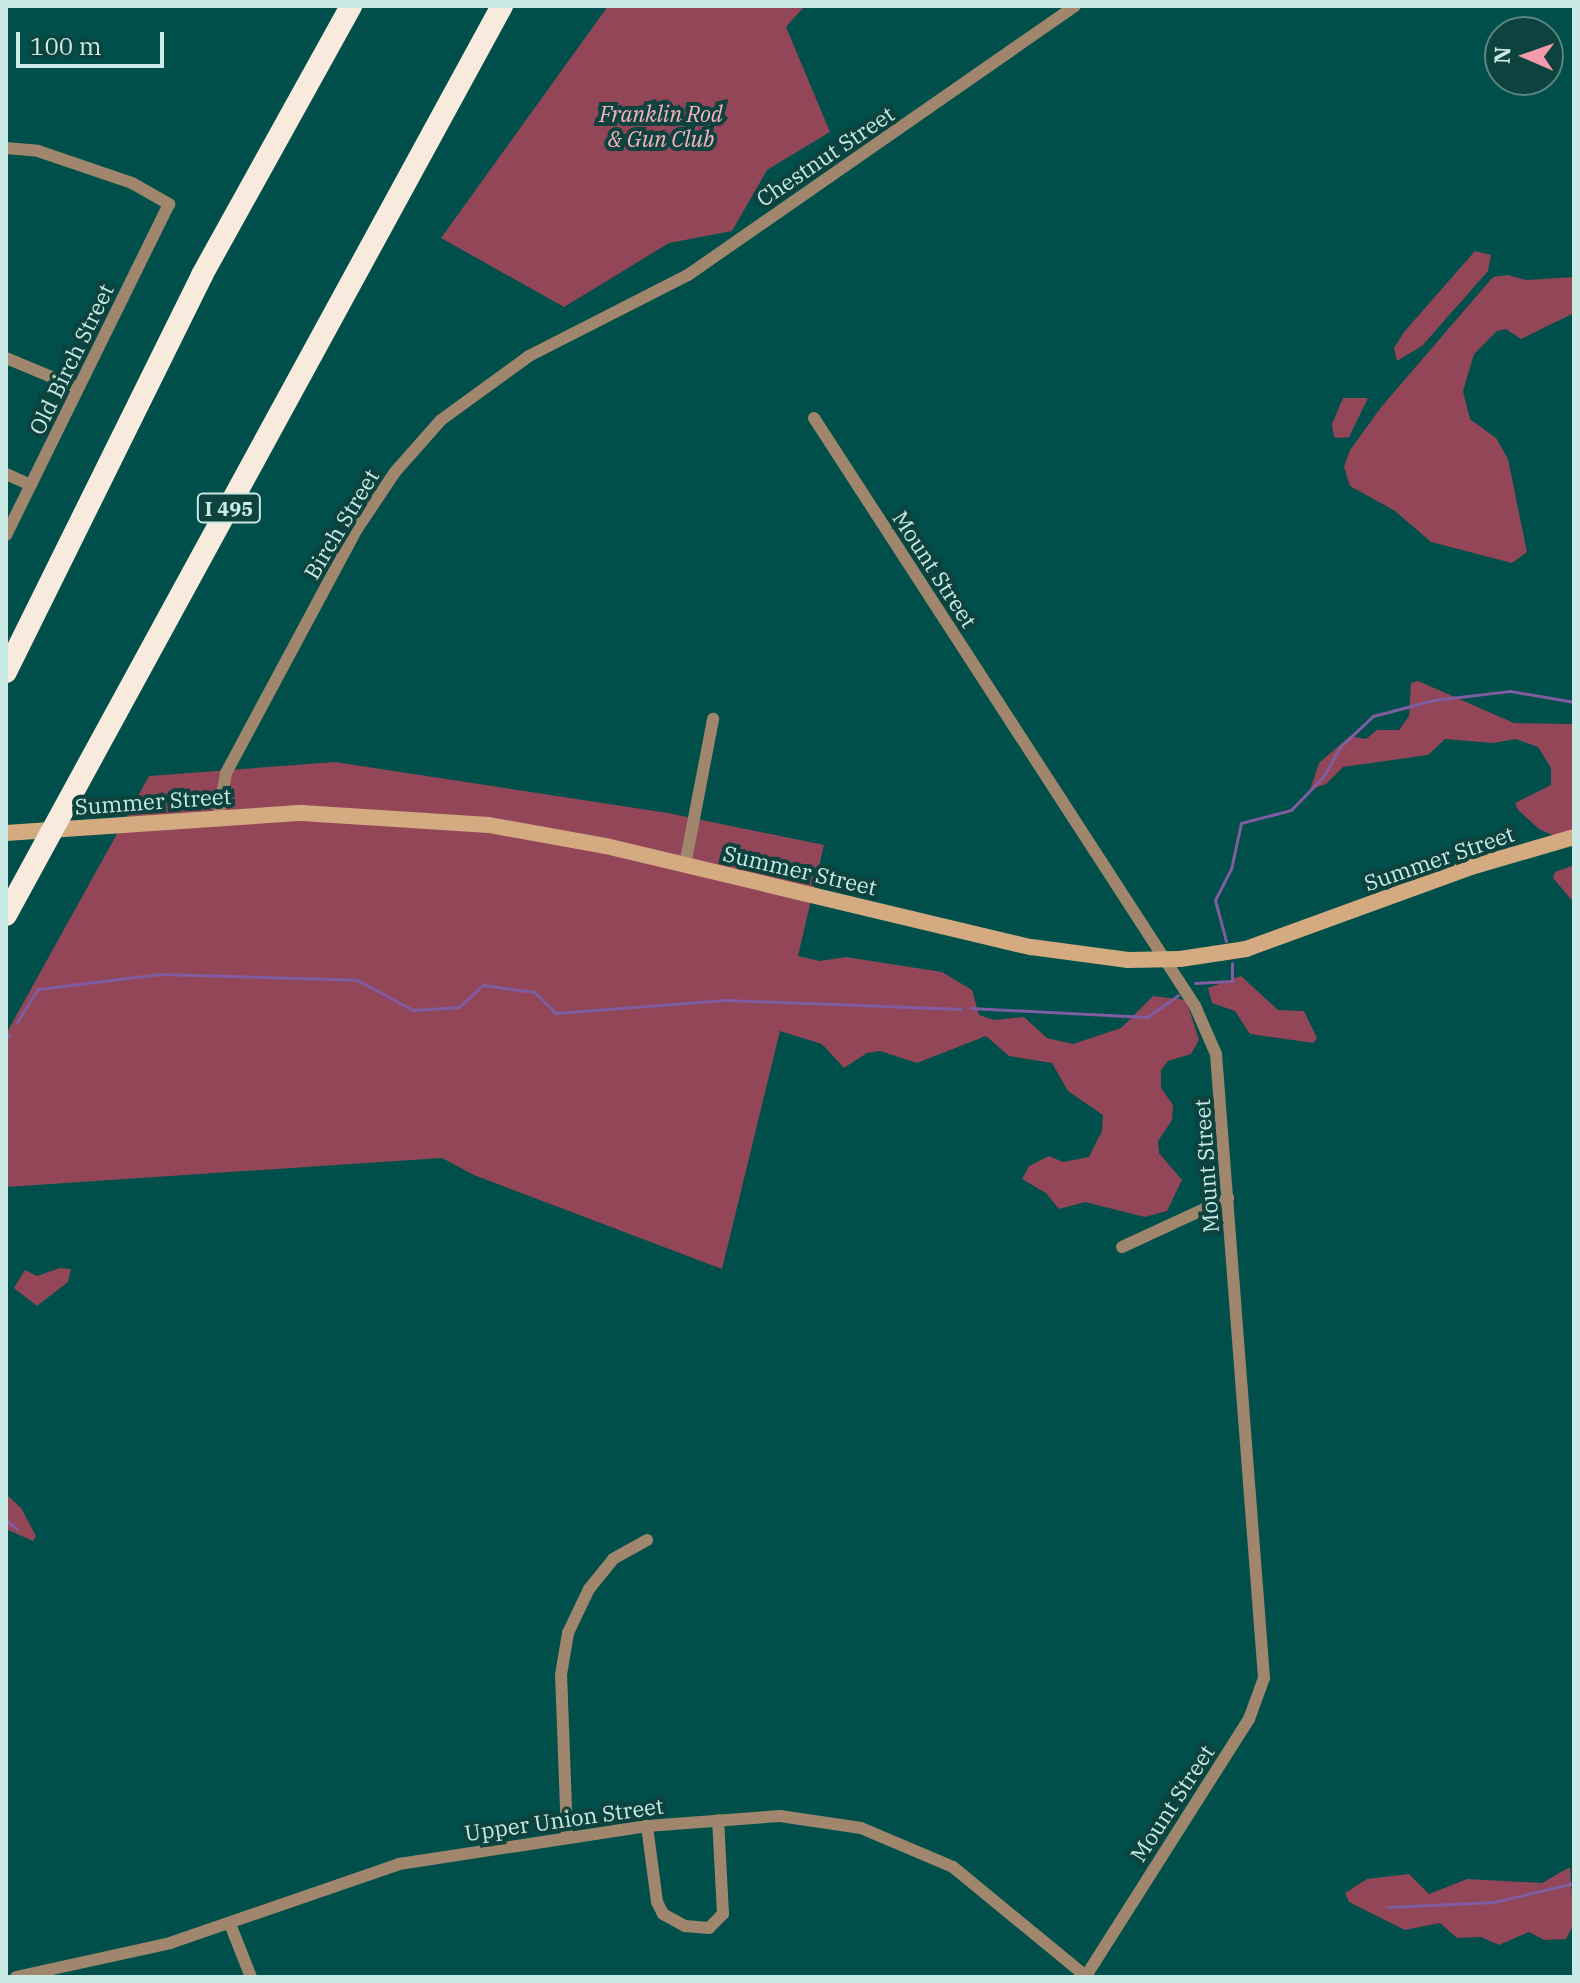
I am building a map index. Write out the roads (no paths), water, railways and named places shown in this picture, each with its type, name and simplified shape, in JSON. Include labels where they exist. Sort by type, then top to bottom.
[{"type":"highway","points":[[6,672],[202,275],[351,6]]},
{"type":"highway","name":"I 495","points":[[6,915],[502,6]]},
{"type":"main road","name":"Summer Street","points":[[6,833],[302,813],[489,825],[685,865],[1031,947],[1164,960],[1259,946],[1457,871],[1570,839]]},
{"type":"street","name":"Chestnut Street","points":[[588,324],[688,275],[1075,6]]},
{"type":"street","name":"Old Birch Street","points":[[6,148],[38,151],[132,183],[169,204],[6,535]]},
{"type":"street","name":"Birch Street","points":[[218,818],[223,783],[233,761],[357,529],[395,472],[441,420],[474,393],[588,324]]},
{"type":"street","points":[[6,358],[78,388]]},
{"type":"street","name":"Mount Street","points":[[814,418],[1204,1023],[1216,1054],[1264,1678],[1249,1719],[1086,1977]]},
{"type":"street","points":[[6,474],[31,485]]},
{"type":"street","points":[[685,865],[713,719]]},
{"type":"street","points":[[1122,1247],[1228,1198]]},
{"type":"street","points":[[567,1836],[561,1675],[568,1633],[589,1589],[613,1559],[647,1540]]},
{"type":"street","name":"Upper Union Street","points":[[16,1977],[230,1924],[399,1864],[647,1826],[718,1820],[817,1818],[903,1844],[968,1877],[1086,1977]]},
{"type":"street","points":[[647,1826],[657,1902],[663,1914],[685,1926],[709,1928],[723,1914],[718,1820]]},
{"type":"street","points":[[230,1924],[251,1977]]},
{"type":"waterway","points":[[1226,941],[1215,900],[1231,869],[1241,823],[1291,810],[1323,777],[1340,747],[1373,716],[1434,700],[1510,691],[1574,702]]},
{"type":"waterway","points":[[1195,983],[1232,981],[1232,963]]},
{"type":"waterway","points":[[17,1022],[38,989],[160,974],[357,980],[413,1010],[459,1007],[483,985],[534,992],[556,1013],[726,1000],[961,1009]]},
{"type":"waterway","points":[[970,1008],[1147,1017],[1178,995]]},
{"type":"waterway","points":[[6,1520],[17,1529]]},
{"type":"waterway","points":[[1388,1907],[1494,1902],[1574,1883]]},
{"type":"park label","name":"Franklin Rod & Gun Club","points":[[661,126]]}]
